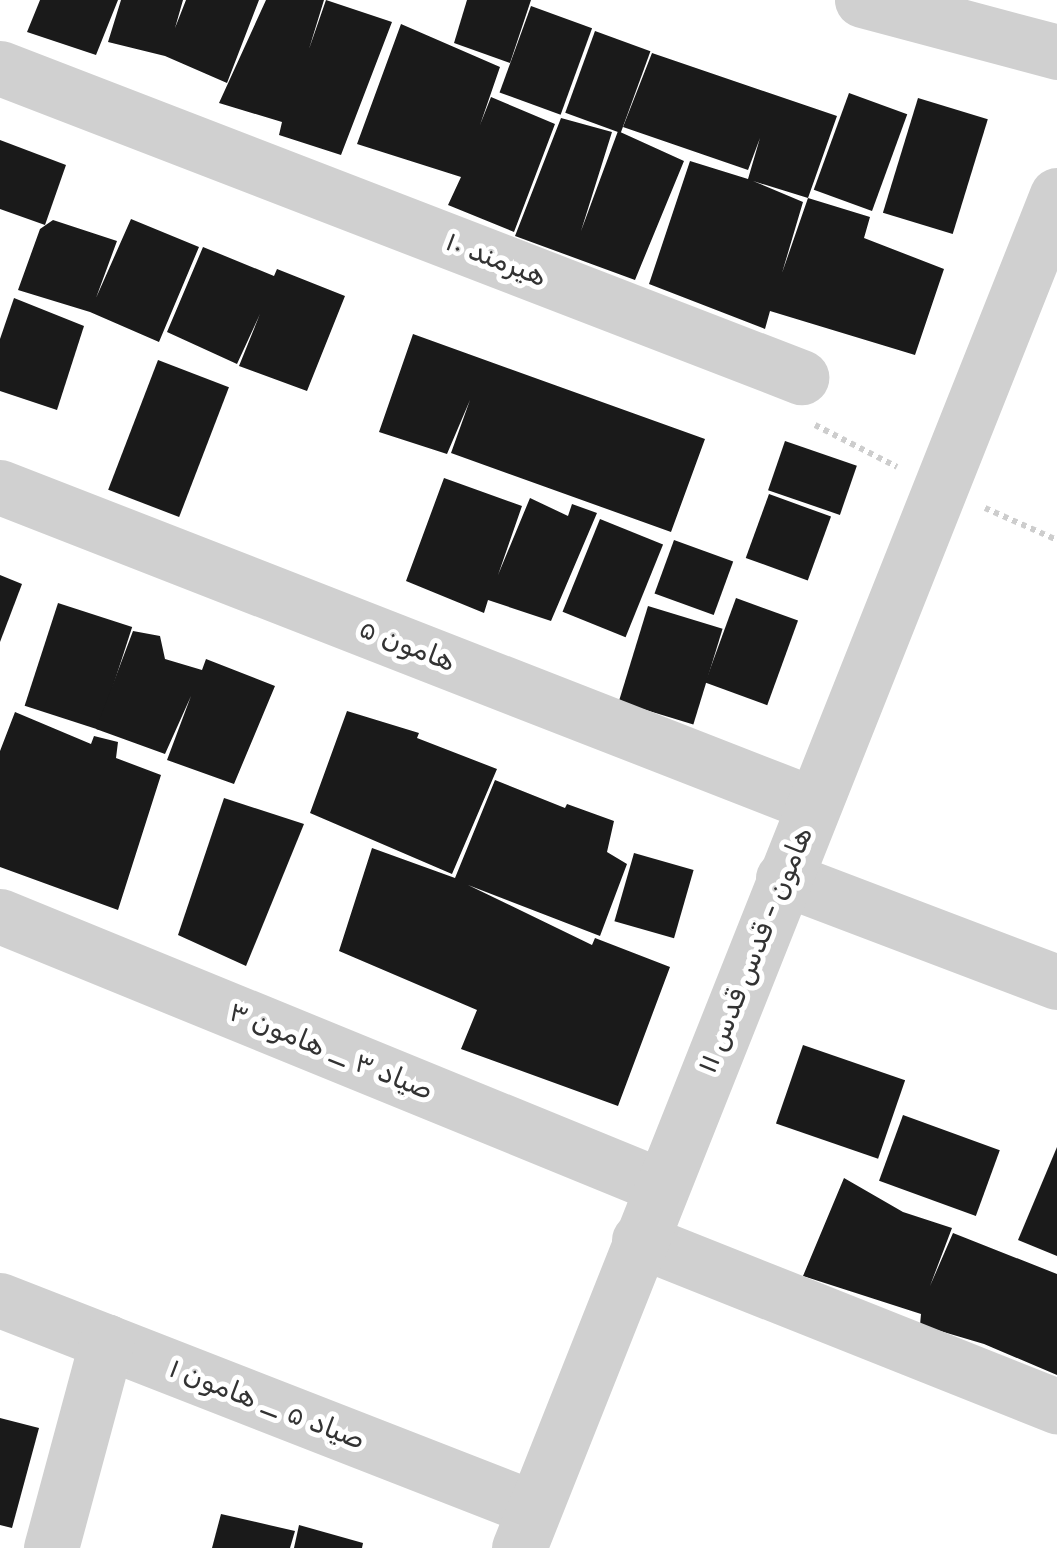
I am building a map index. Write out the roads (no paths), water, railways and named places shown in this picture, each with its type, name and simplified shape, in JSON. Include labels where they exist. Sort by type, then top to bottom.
[{"type":"street","points":[[862,0],[1057,52]]},
{"type":"street","name":"هیرمند ۱۰","points":[[0,68],[800,376]]},
{"type":"street","name":"هامون - قدس قدس ۱۱","points":[[526,1528],[1057,195]]},
{"type":"street","name":"هامون ۵","points":[[0,487],[813,804]]},
{"type":"street","points":[[784,878],[1057,982]]},
{"type":"street","name":"صیاد ۳ _ هامون ۳","points":[[0,916],[661,1186]]},
{"type":"street","points":[[639,1240],[1057,1406]]},
{"type":"street","name":"صیاد ۵ _ هامون ۱","points":[[0,1300],[106,1341],[526,1528]]},
{"type":"street","points":[[51,1548],[106,1341]]}]
